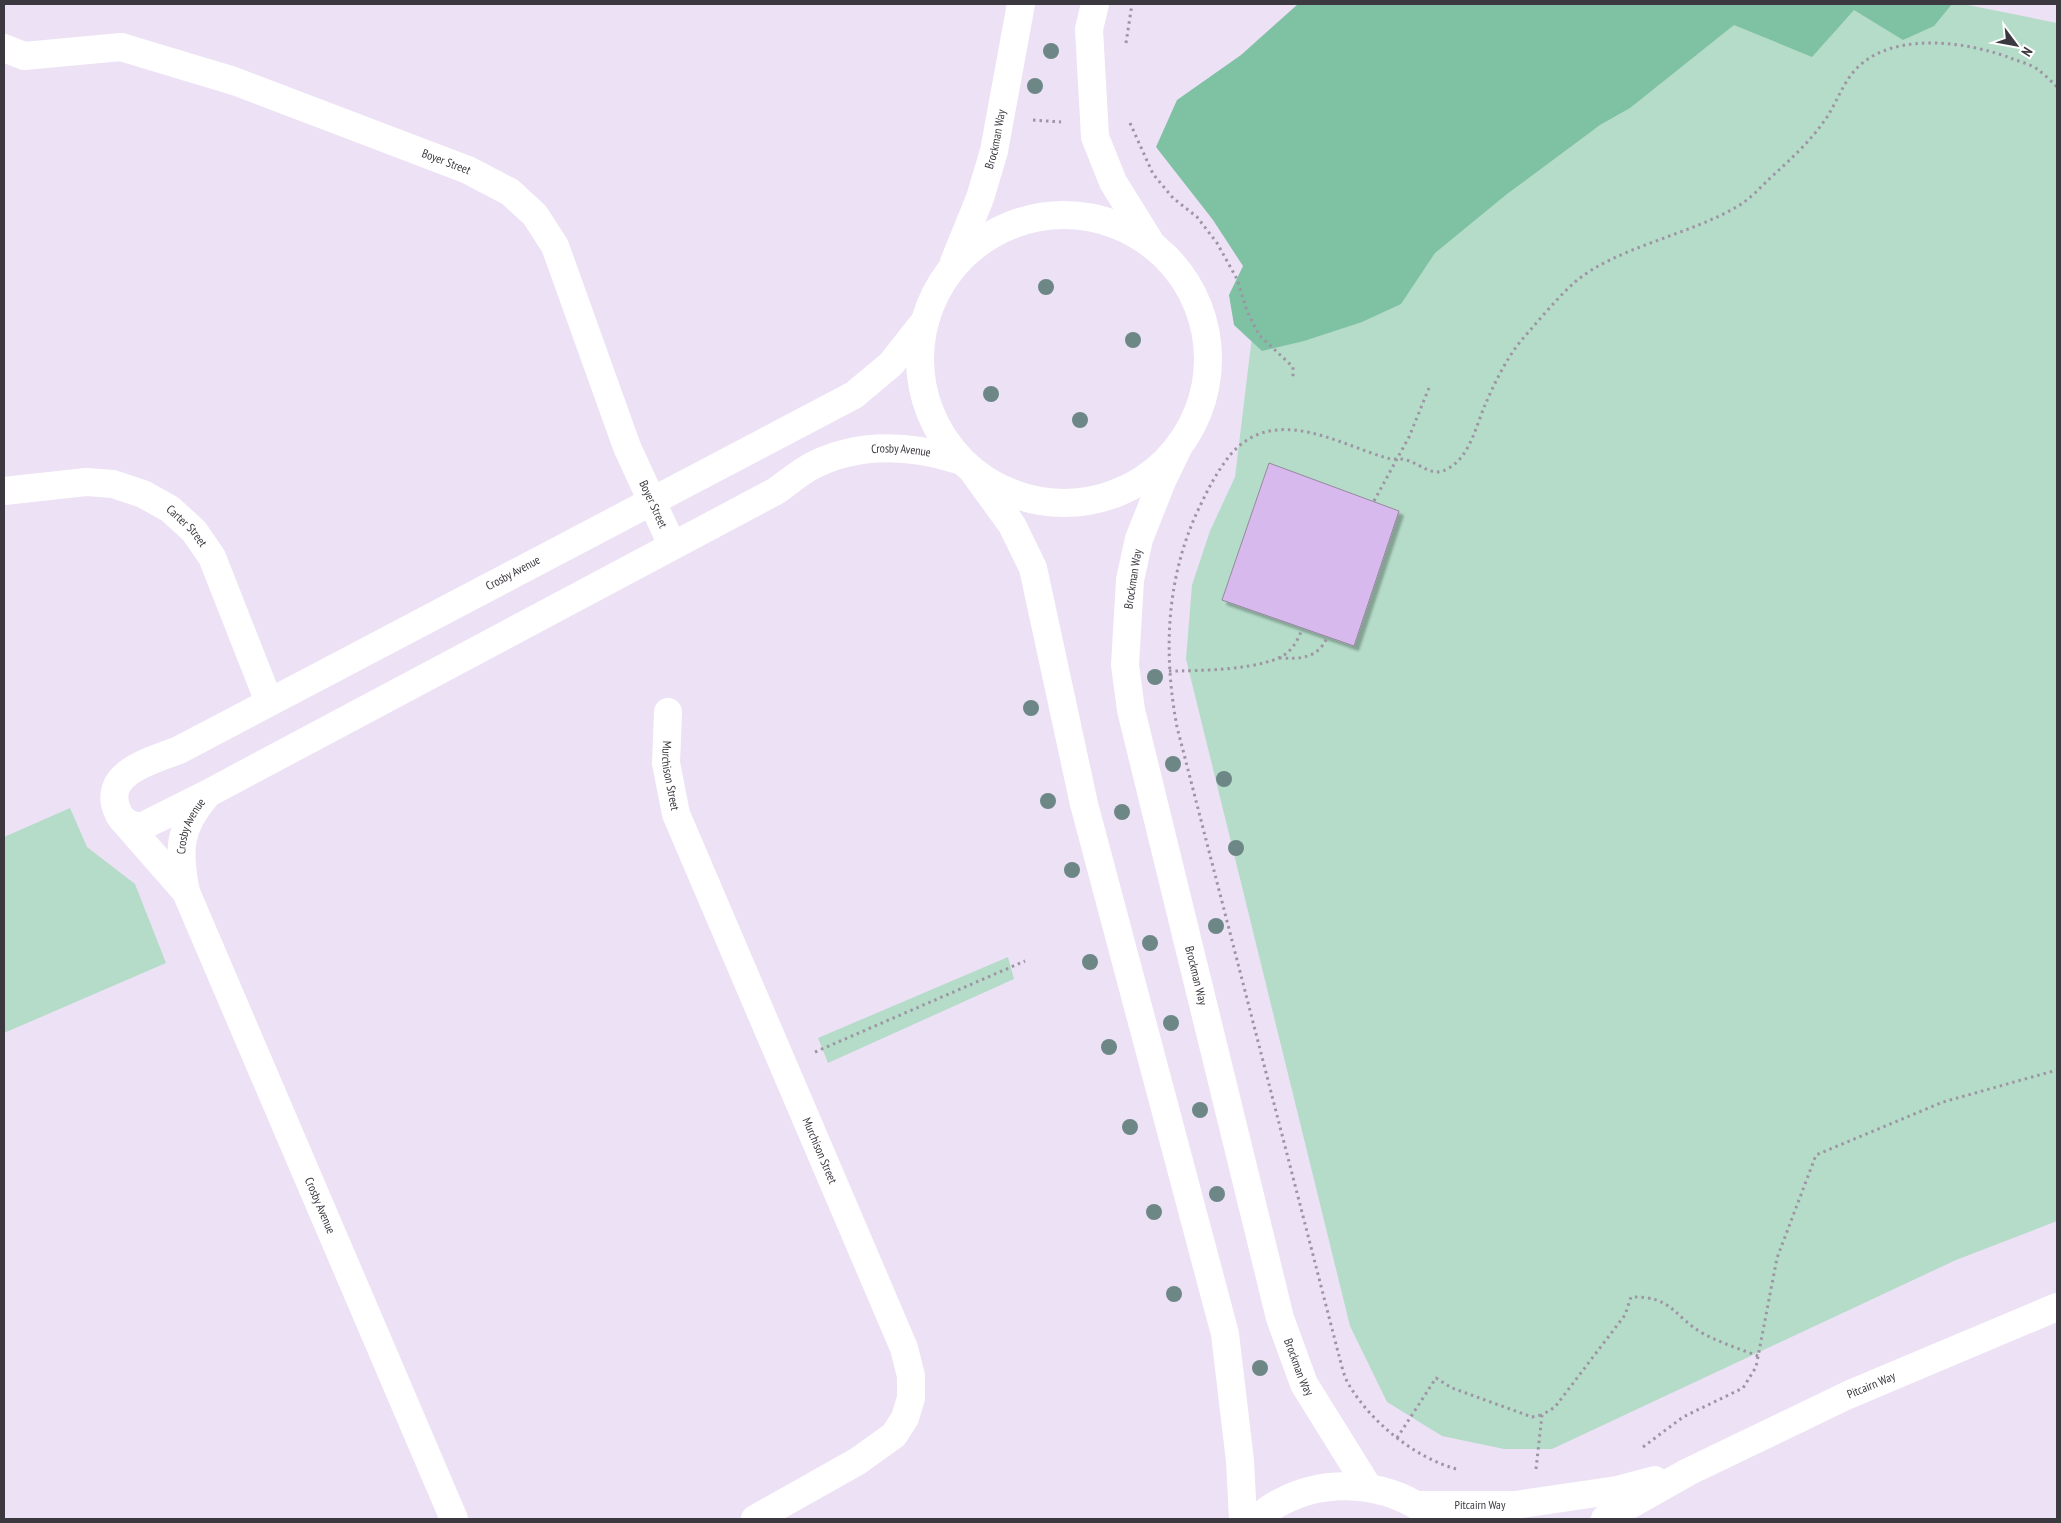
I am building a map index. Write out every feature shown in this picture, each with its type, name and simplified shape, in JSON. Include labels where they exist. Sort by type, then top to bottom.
[{"type":"street","name":"Brockman Way","points":[[952,268],[980,198],[994,150],[1021,4]]},
{"type":"street","points":[[1095,4],[1090,28],[1095,136],[1113,182],[1153,245]]},
{"type":"street","name":"Boyer Street","points":[[4,48],[24,56],[121,47],[234,81],[468,170],[510,192],[535,215],[555,246],[621,432],[672,545]]},
{"type":"street","points":[[967,467],[990,484],[1021,498],[1038,502],[1073,504],[1108,498],[1140,483],[1178,448],[1198,412],[1208,373],[1208,352],[1201,312],[1195,297],[1177,268],[1153,245],[1123,227],[1090,216],[1056,215],[1039,217],[1022,221],[991,235],[976,244],[952,268],[936,293],[925,321],[919,354],[926,403],[939,433],[1012,525],[1033,568],[1084,804],[1225,1334],[1240,1460],[1244,1519]]},
{"type":"street","name":"Crosby Avenue","points":[[186,892],[122,819],[117,810],[115,798],[119,782],[125,774],[179,750],[651,500],[854,395],[891,364],[925,321]]},
{"type":"street","name":"Crosby Avenue","points":[[122,819],[131,825],[142,827],[207,794],[776,491],[810,468],[835,456],[868,449],[896,448],[940,454],[967,467]]},
{"type":"street","name":"Brockman Way","points":[[1178,448],[1162,481],[1139,539],[1130,580],[1125,664],[1131,710],[1280,1318],[1304,1384],[1368,1487]]},
{"type":"street","name":"Carter Street","points":[[4,491],[86,482],[105,483],[143,494],[170,509],[194,531],[212,557],[269,702]]},
{"type":"street","name":"Murchison Street","points":[[668,712],[666,763],[676,814],[904,1348],[911,1376],[911,1398],[900,1427],[885,1443],[755,1519]]},
{"type":"street","name":"Crosby Avenue","points":[[207,794],[187,822],[182,841],[180,864],[186,892],[454,1519]]},
{"type":"street","name":"Pitcairn Way","points":[[1605,1519],[1688,1472],[1848,1394],[2057,1307]]},
{"type":"street","name":"Pitcairn Way","points":[[1428,1512],[1523,1504],[1617,1490],[1688,1472]]},
{"type":"street","points":[[1255,1519],[1281,1501],[1324,1487],[1368,1487],[1394,1494],[1428,1512]]},
{"type":"path","points":[[1125,49],[1132,4]]},
{"type":"path","points":[[1463,1470],[1454,1469],[1407,1446],[1378,1424],[1348,1384],[1338,1352],[1177,727],[1168,656],[1171,601],[1182,549],[1189,527],[1213,478],[1233,451],[1247,441],[1273,431],[1302,430],[1345,442],[1389,460],[1406,460],[1431,472],[1448,470],[1461,458],[1473,437],[1486,404],[1521,340],[1576,282],[1615,259],[1706,222],[1750,198],[1810,141],[1830,113],[1851,75],[1861,64],[1874,56],[1905,46],[1925,43],[1966,46],[1989,50],[2036,67],[2057,86]]},
{"type":"path","points":[[1127,116],[1153,174],[1173,198],[1197,217],[1217,243],[1237,279],[1259,335],[1294,367],[1293,379]]},
{"type":"path","points":[[1032,120],[1070,122]]},
{"type":"path","points":[[1374,501],[1398,460],[1429,388]]},
{"type":"path","points":[[1279,658],[1292,647],[1302,629]]},
{"type":"path","points":[[1169,671],[1217,670],[1279,658],[1298,659],[1311,656],[1327,638]]},
{"type":"path","points":[[783,1065],[1025,961]]},
{"type":"path","points":[[1637,1450],[1683,1417],[1743,1388],[1756,1367],[1777,1258],[1816,1155],[1943,1102],[2057,1070]]},
{"type":"path","points":[[1397,1438],[1436,1378],[1452,1388],[1532,1417],[1542,1415],[1555,1407],[1625,1315],[1631,1297],[1664,1302],[1702,1333],[1758,1356]]},
{"type":"path","points":[[1535,1476],[1542,1415]]},
{"type":"green space","points":[[1298,4],[1952,4],[1934,26],[1903,40],[1854,10],[1812,57],[1734,25],[1630,108],[1600,125],[1507,194],[1435,253],[1401,304],[1362,322],[1304,341],[1262,351],[1234,325],[1229,295],[1243,266],[1213,220],[1156,147],[1177,100],[1241,55]]},
{"type":"green space","points":[[1669,4],[1963,4],[2057,23],[2057,1221],[1956,1260],[1552,1449],[1504,1449],[1442,1436],[1387,1402],[1350,1326],[1186,659],[1192,585],[1210,531],[1235,477],[1257,295]]},
{"type":"green space","points":[[70,808],[87,847],[135,884],[166,963],[4,1033],[4,837]]},
{"type":"green space","points":[[1008,957],[1014,979],[828,1063],[818,1038]]},
{"type":"building","points":[[1269,463],[1399,511],[1354,646],[1222,600]]}]
